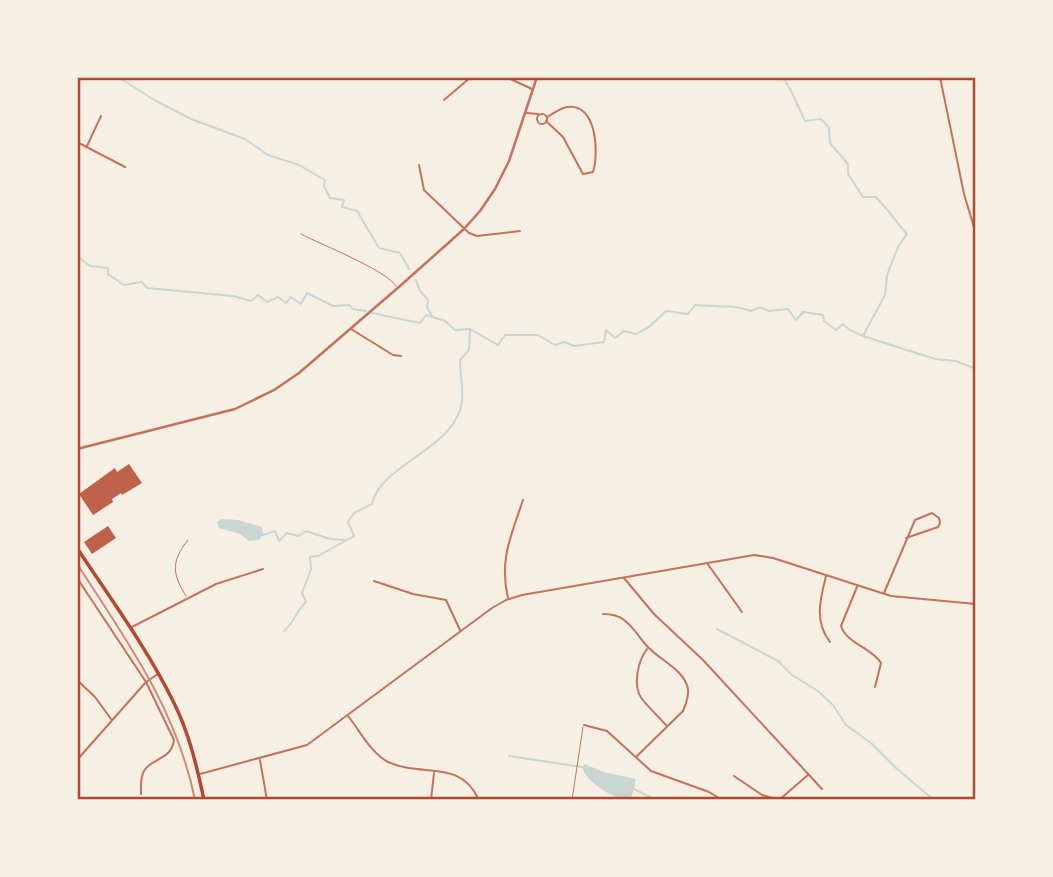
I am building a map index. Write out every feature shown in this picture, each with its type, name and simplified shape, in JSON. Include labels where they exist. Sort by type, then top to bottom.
[{"type":"main road","points":[[77,548],[158,674],[182,722],[204,800]]},
{"type":"street","points":[[444,100],[471,77]]},
{"type":"street","points":[[506,77],[533,90]]},
{"type":"street","points":[[77,449],[236,409],[290,379],[464,229],[488,201],[503,174],[528,113],[537,77]]},
{"type":"street","points":[[940,77],[964,194],[976,234]]},
{"type":"street","points":[[572,107],[589,118],[596,152],[593,172],[583,174],[563,137],[546,121],[547,117],[560,110],[572,107]]},
{"type":"street","points":[[528,113],[544,114],[547,117]]},
{"type":"street","points":[[528,113],[541,123],[546,121]]},
{"type":"street","points":[[537,119],[539,115]]},
{"type":"street","points":[[87,147],[101,116]]},
{"type":"street","points":[[77,142],[125,167]]},
{"type":"street","points":[[419,165],[425,191],[464,229],[477,236],[520,231]]},
{"type":"street","points":[[350,328],[393,355],[401,356]]},
{"type":"street","points":[[508,599],[503,566],[523,500]]},
{"type":"street","points":[[884,594],[906,538],[915,520],[932,513],[939,518],[938,527],[906,538]]},
{"type":"street","points":[[198,774],[307,745],[508,599],[706,562],[764,555],[884,594],[976,604]]},
{"type":"street","points":[[706,562],[742,612]]},
{"type":"street","points":[[129,628],[216,584],[263,569]]},
{"type":"street","points":[[826,575],[819,599],[819,615],[830,642]]},
{"type":"street","points":[[623,577],[645,604],[703,660],[822,789]]},
{"type":"street","points":[[77,578],[146,682],[174,740],[167,755],[144,770],[141,794]]},
{"type":"street","points":[[374,581],[413,594],[446,600],[461,631]]},
{"type":"street","points":[[858,586],[841,626],[851,640],[868,649],[881,663],[875,687]]},
{"type":"street","points":[[603,614],[624,620],[648,648],[674,668],[688,689],[683,711],[636,757]]},
{"type":"street","points":[[648,648],[640,659],[637,691],[666,726]]},
{"type":"street","points":[[77,760],[146,682],[158,674]]},
{"type":"street","points":[[77,680],[95,697],[112,720]]},
{"type":"street","points":[[348,715],[371,748],[387,761],[400,766],[456,775],[467,780],[479,800]]},
{"type":"street","points":[[584,725],[607,731],[651,771],[709,792],[722,800]]},
{"type":"street","points":[[260,759],[267,800]]},
{"type":"street","points":[[431,800],[434,772]]},
{"type":"street","points":[[734,775],[762,795],[779,800],[809,774]]},
{"type":"lane","points":[[301,234],[385,276],[392,280],[397,288]]},
{"type":"lane","points":[[187,598],[176,574],[175,563],[188,540]]},
{"type":"lane","points":[[572,800],[584,725]]},
{"type":"shaded area","points":[[222,519],[238,520],[262,527],[263,534],[259,540],[249,541],[240,534],[219,528],[217,522]]},
{"type":"shaded area","points":[[585,764],[603,772],[636,779],[632,796],[619,797],[603,790],[585,774],[582,768]]},
{"type":"building","points":[[129,464],[142,483],[122,495],[121,493],[112,499],[113,502],[93,515],[79,494],[115,468],[117,472]]},
{"type":"building","points":[[108,526],[116,538],[92,554],[84,542]]},
{"type":"waterway","points":[[118,77],[191,119],[245,139],[268,155],[299,165],[325,180],[324,186],[330,198],[344,200],[342,207],[357,211],[379,248],[400,253],[409,269]]},
{"type":"waterway","points":[[782,77],[805,121],[821,119],[829,128],[830,143],[848,164],[848,174],[863,197],[878,199],[907,234],[898,247],[887,275],[885,295],[863,336]]},
{"type":"waterway","points":[[77,256],[90,266],[108,268],[108,274],[124,285],[142,282],[147,288],[233,296],[251,301],[258,295],[267,302],[278,297],[286,303],[291,297],[301,304],[307,293],[333,306],[349,305],[353,309],[366,311]]},
{"type":"waterway","points":[[416,280],[420,291],[428,300],[427,307],[432,316]]},
{"type":"waterway","points":[[372,313],[420,323],[426,315],[445,321],[455,330],[470,329],[498,345],[505,335],[538,335],[555,345],[564,342],[574,346],[604,342],[606,330],[615,338],[624,331],[636,334],[649,327],[666,311],[688,314],[695,305],[751,311],[760,307],[769,311],[788,309],[796,320],[803,312],[823,315],[824,321],[836,330],[843,324],[863,336],[976,369]]},
{"type":"waterway","points":[[284,631],[306,602],[302,593],[311,569],[310,557],[318,556],[354,536],[348,522],[354,513],[372,504],[387,479],[429,448],[453,424],[460,410],[460,360],[469,350],[470,329]]},
{"type":"waterway","points":[[263,535],[275,531],[279,541],[287,533],[298,536],[306,531],[330,539],[346,540]]},
{"type":"waterway","points":[[717,629],[778,661],[792,675],[818,691],[833,705],[846,725],[871,743],[934,800]]},
{"type":"waterway","points":[[509,756],[582,767]]},
{"type":"waterway","points":[[632,788],[656,800]]},
{"type":"railway","points":[[77,564],[148,676],[176,736],[195,800]]}]
